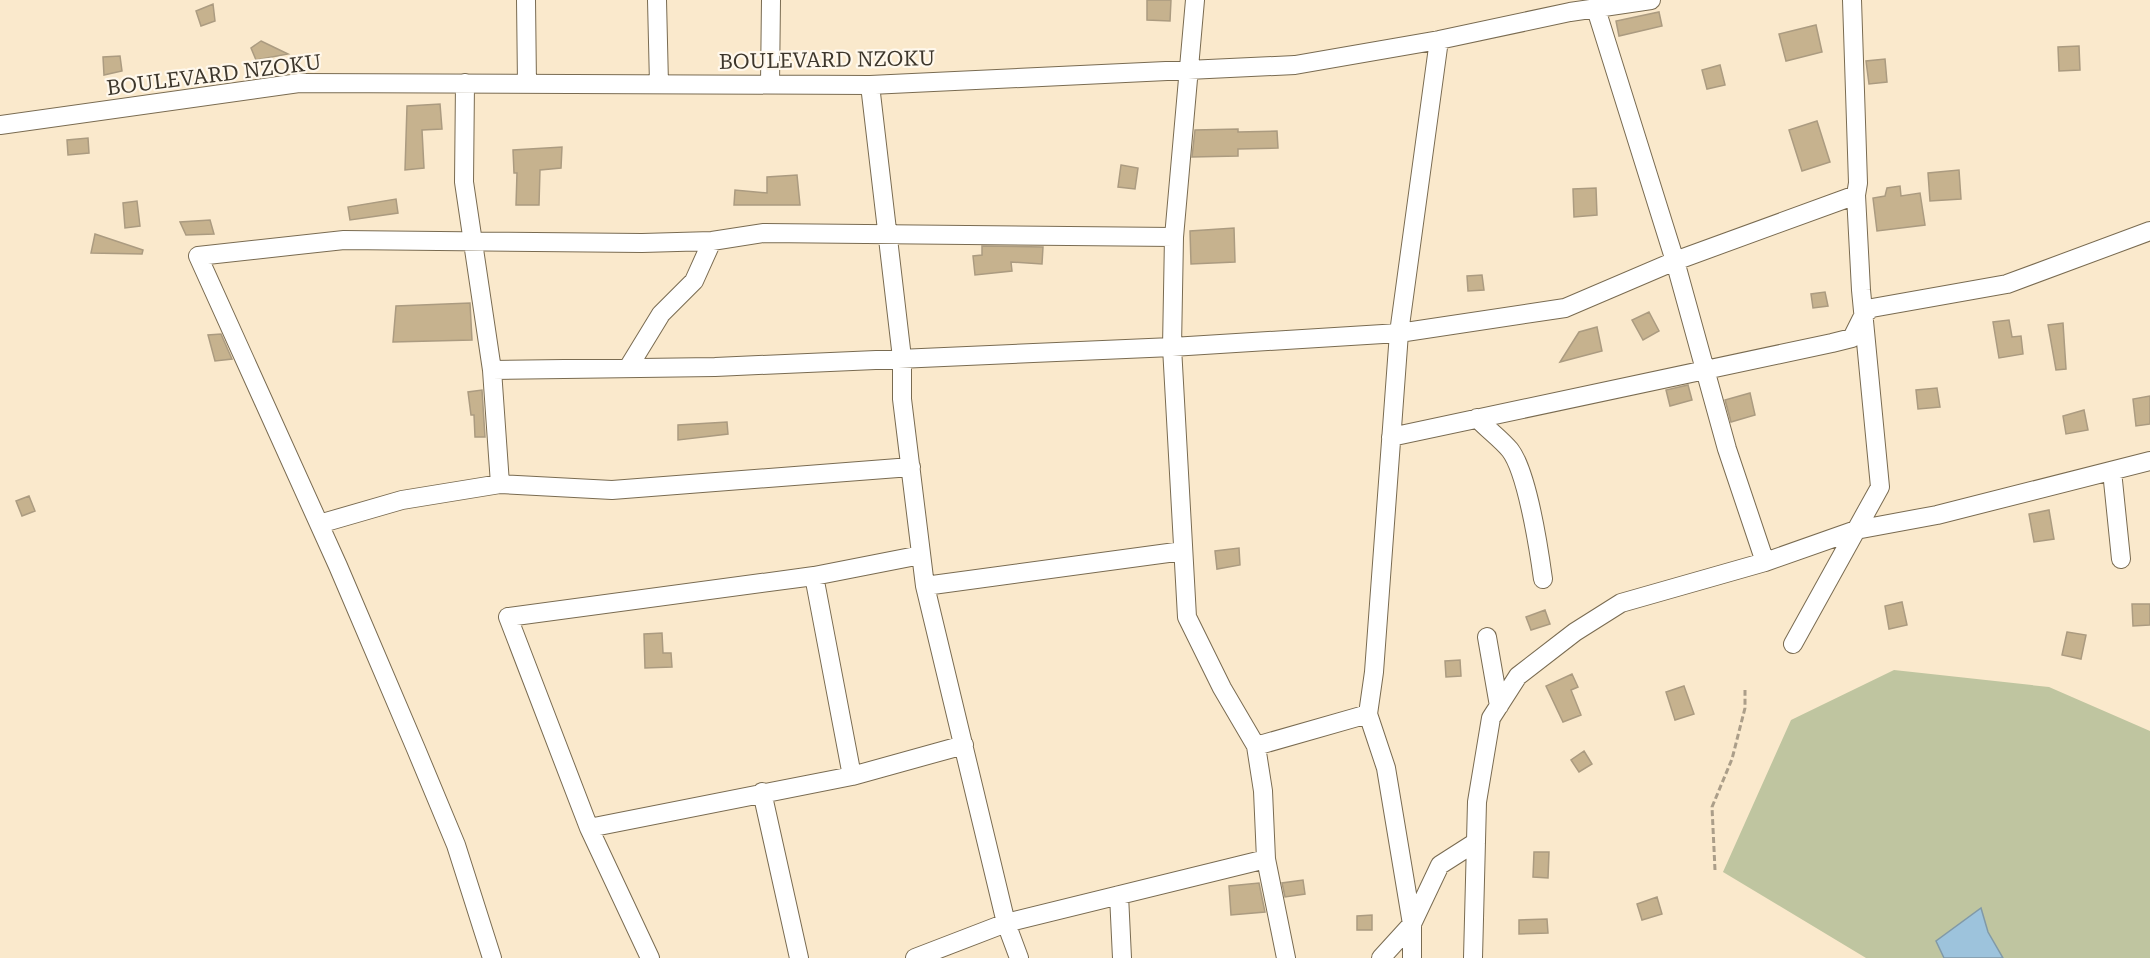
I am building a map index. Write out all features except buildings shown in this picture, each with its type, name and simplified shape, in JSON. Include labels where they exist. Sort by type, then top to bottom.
[{"type":"street","points":[[526,0],[527,84]]},
{"type":"street","points":[[657,0],[659,84]]},
{"type":"street","points":[[770,84],[771,0]]},
{"type":"street","points":[[1195,0],[1174,237],[1172,347],[1188,617],[1222,688],[1256,746],[1263,791],[1266,860],[1286,958]]},
{"type":"street","name":"BOULEVARD NZOKU","points":[[0,125],[299,83],[870,85],[1295,65],[1439,40],[1568,6],[1596,9],[1651,0]]},
{"type":"street","points":[[1793,644],[1880,487],[1856,195],[1858,183],[1852,0]]},
{"type":"street","points":[[1596,9],[1674,261],[1727,449],[1765,562]]},
{"type":"street","points":[[1412,958],[1412,924],[1386,768],[1368,714],[1374,672],[1399,333],[1439,40]]},
{"type":"street","points":[[465,83],[464,182],[492,370],[500,484]]},
{"type":"street","points":[[870,85],[902,358],[902,399],[925,586],[1006,923],[1019,958]]},
{"type":"street","points":[[492,370],[715,367],[1172,347],[1399,333],[1565,308],[1674,261],[1856,195]]},
{"type":"street","points":[[1391,437],[1852,338],[1864,314],[1872,308],[2007,284],[2150,231]]},
{"type":"street","points":[[492,958],[456,845],[319,524],[198,255],[344,240],[712,241],[764,233],[1174,237]]},
{"type":"street","points":[[628,368],[661,314],[694,280],[712,241]]},
{"type":"street","points":[[1477,418],[1511,451],[1518,465],[1535,530],[1543,579]]},
{"type":"street","points":[[1473,958],[1477,802],[1491,718],[1518,676],[1575,632],[1622,603],[1765,562],[1856,530],[1937,515],[2150,461]]},
{"type":"street","points":[[319,524],[402,500],[500,484],[612,490],[911,467]]},
{"type":"street","points":[[2112,471],[2121,559]]},
{"type":"street","points":[[925,586],[1183,551]]},
{"type":"street","points":[[650,958],[589,828],[508,617],[813,576],[921,555]]},
{"type":"street","points":[[813,576],[852,776]]},
{"type":"street","points":[[1487,637],[1499,706]]},
{"type":"street","points":[[1256,746],[1368,714]]},
{"type":"street","points":[[589,828],[852,776],[964,745]]},
{"type":"street","points":[[762,792],[799,958]]},
{"type":"street","points":[[1381,958],[1412,924],[1440,865],[1476,842]]},
{"type":"street","points":[[915,958],[1006,923],[1266,860]]},
{"type":"street","points":[[1119,895],[1122,958]]},
{"type":"path","points":[[1715,870],[1712,807],[1732,759],[1745,708],[1745,690]]},
{"type":"green space","points":[[1894,670],[2049,687],[2150,731],[2150,958],[2003,958],[1988,932],[1981,908],[1936,941],[1944,958],[1866,958],[1723,872],[1791,720]]},
{"type":"water","points":[[1981,908],[1988,932],[2003,958],[1944,958],[1936,941]]}]
